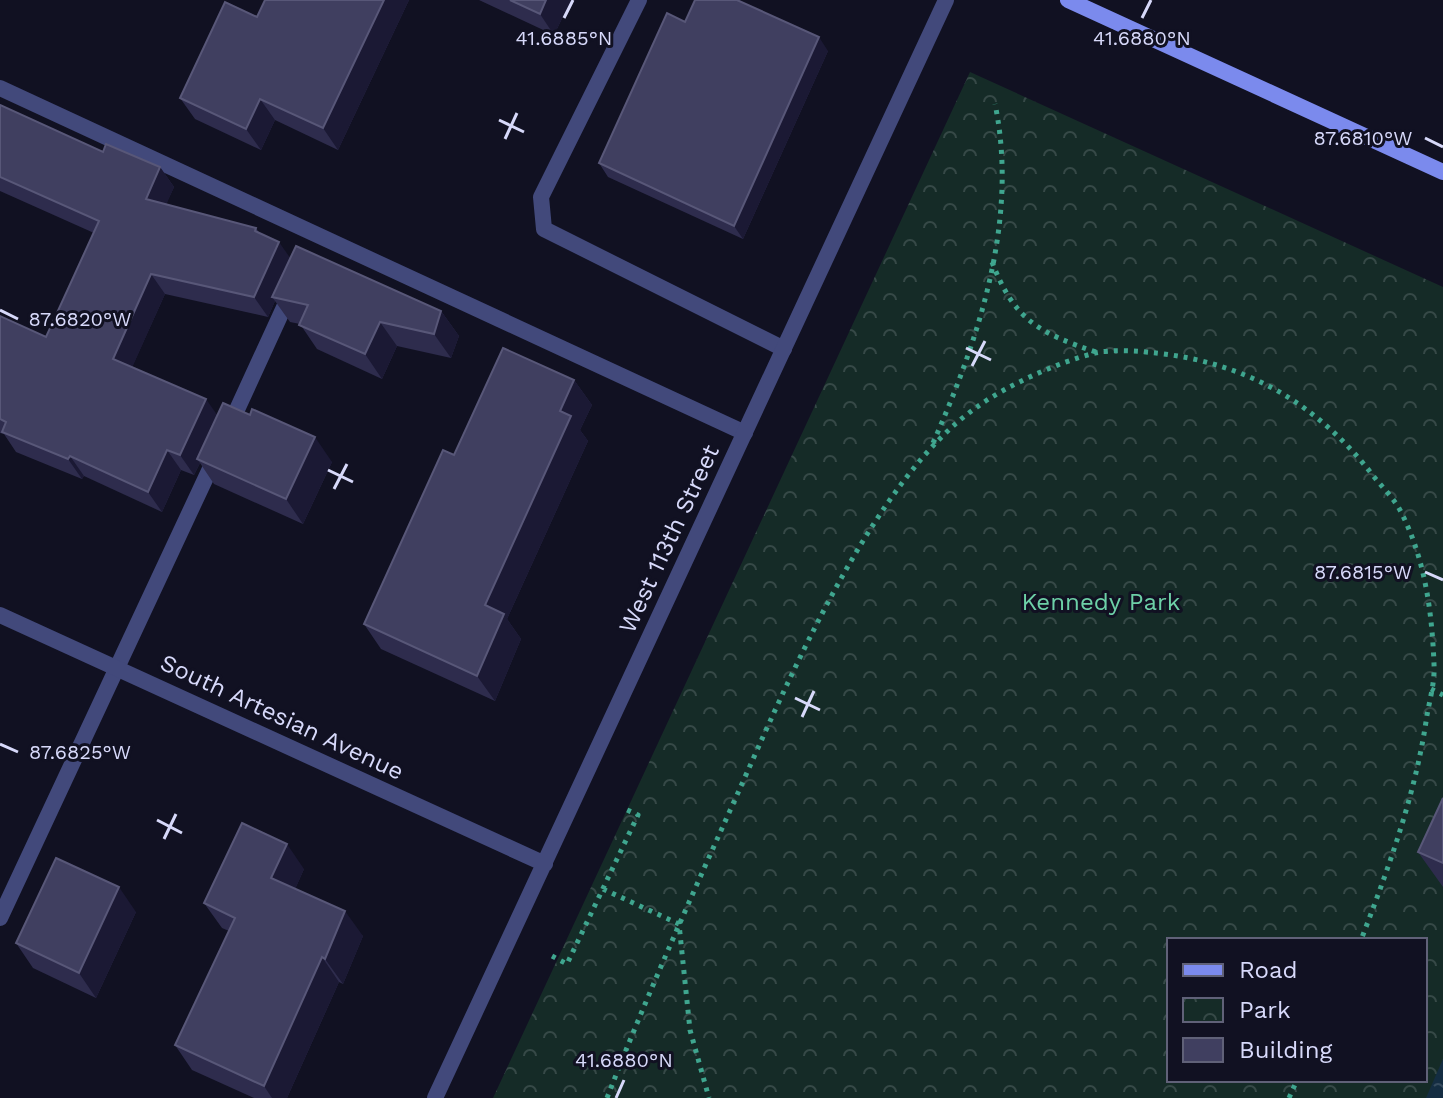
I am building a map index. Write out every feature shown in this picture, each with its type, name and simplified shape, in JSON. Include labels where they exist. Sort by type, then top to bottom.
[{"type":"main road","points":[[1068,0],[1443,172]]},
{"type":"street","points":[[639,0],[541,197],[544,229],[784,349]]},
{"type":"street","name":"West 113th Street","points":[[435,1098],[946,0]]},
{"type":"street","points":[[0,88],[315,242],[745,433]]},
{"type":"street","points":[[0,918],[298,278]]},
{"type":"street","name":"South Artesian Avenue","points":[[0,615],[545,864]]},
{"type":"path","points":[[607,1098],[679,924],[783,692],[854,557],[930,447],[960,383],[983,316],[1003,181],[995,104]]},
{"type":"path","points":[[992,261],[1005,296],[1031,326],[1097,353]]},
{"type":"path","points":[[930,447],[976,407],[1020,382],[1097,353],[1144,352],[1199,358],[1252,377],[1292,398],[1335,431],[1400,509],[1422,566],[1434,669],[1408,803],[1362,938]]},
{"type":"path","points":[[1431,689],[1443,695]]},
{"type":"path","points":[[552,956],[567,964],[603,889],[638,815],[623,808]]},
{"type":"path","points":[[603,889],[679,924]]},
{"type":"path","points":[[679,924],[690,1030],[709,1098]]},
{"type":"green space","name":"Kennedy Park","points":[[970,72],[1443,287],[1443,1098],[493,1098]]},
{"type":"water","points":[[1443,1059],[1443,1098],[1426,1098]]},
{"type":"building","points":[[265,0],[384,0],[323,128],[260,99],[246,129],[180,98],[225,2],[257,17]]},
{"type":"building","points":[[510,0],[546,0],[540,14]]},
{"type":"building","points":[[695,0],[737,0],[819,37],[734,226],[599,163],[667,13],[685,22]]},
{"type":"building","points":[[0,105],[103,152],[106,144],[160,167],[146,199],[256,228],[255,231],[279,242],[254,297],[151,274],[113,359],[206,399],[180,455],[167,450],[148,492],[70,456],[68,459],[2,432],[6,422],[0,419],[0,316],[46,337],[99,221],[0,177]]},
{"type":"building","points":[[296,246],[441,311],[434,334],[380,322],[365,354],[299,325],[308,305],[272,297]]},
{"type":"building","points":[[503,348],[574,380],[560,411],[571,416],[485,605],[504,614],[477,676],[364,624],[443,450],[454,455]]},
{"type":"building","points":[[223,403],[250,415],[252,409],[315,437],[286,499],[197,459]]},
{"type":"building","points":[[1443,798],[1443,863],[1418,852]]},
{"type":"building","points":[[242,823],[287,844],[271,878],[345,911],[264,1086],[175,1045],[235,918],[204,903]]},
{"type":"building","points":[[56,858],[119,887],[79,973],[16,943]]}]
